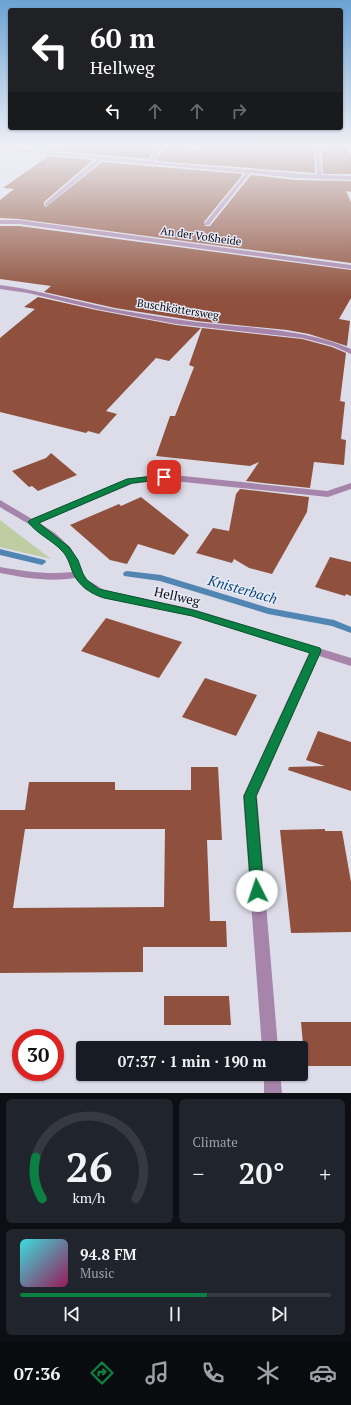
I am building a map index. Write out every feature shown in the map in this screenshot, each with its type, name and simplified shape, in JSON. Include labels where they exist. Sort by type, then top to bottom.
[{"type":"street","points":[[47,204],[56,196]]},
{"type":"street","points":[[207,224],[230,196]]},
{"type":"street","name":"An der Voßheide","points":[[0,222],[19,222],[351,267]]},
{"type":"street","name":"Buschköttersweg","points":[[0,287],[21,289],[107,310],[214,327],[314,339],[351,352]]},
{"type":"street","points":[[33,522],[130,481],[142,479],[164,477],[328,494],[349,491]]},
{"type":"street","points":[[0,503],[33,522],[66,549],[74,560],[78,574],[35,576],[0,570]]},
{"type":"street","name":"Hellweg","points":[[78,574],[90,587],[104,594],[193,613],[351,662]]},
{"type":"street","points":[[269,1041],[250,796],[316,651]]},
{"type":"street","points":[[272,1081],[273,1093]]},
{"type":"green space","points":[[0,520],[51,559],[0,547]]},
{"type":"building","points":[[5,196],[51,196],[44,202],[46,207],[60,196],[225,196],[204,222],[205,226],[210,226],[234,196],[348,196],[351,202],[351,263],[19,219],[0,218],[0,200]]},
{"type":"building","points":[[0,226],[19,226],[351,270],[351,298],[339,319],[350,321],[347,346],[309,334],[287,330],[197,321],[115,308],[44,292],[51,286],[0,279]]},
{"type":"building","points":[[38,297],[96,310],[176,325],[201,328],[169,361],[156,358],[106,411],[117,414],[99,434],[88,431],[86,433],[0,412],[0,338],[35,309],[24,307]]},
{"type":"building","points":[[202,328],[302,339],[332,347],[346,353],[340,401],[345,402],[341,439],[346,440],[344,465],[314,462],[310,488],[246,481],[259,462],[250,466],[156,456],[170,416],[175,416],[194,367],[189,365]]},
{"type":"building","points":[[51,453],[77,475],[38,491],[32,486],[29,487],[12,471],[46,458]]},
{"type":"building","points":[[240,489],[309,497],[307,512],[272,574],[249,568],[234,559],[232,563],[196,553],[213,528],[229,531],[236,494]]},
{"type":"building","points":[[141,497],[189,535],[174,555],[138,544],[127,564],[110,560],[70,525],[119,504],[121,506]]},
{"type":"building","points":[[330,557],[351,562],[351,596],[346,594],[345,596],[315,587]]},
{"type":"building","points":[[106,618],[182,642],[159,678],[81,651]]},
{"type":"building","points":[[205,678],[257,695],[236,736],[182,717]]},
{"type":"building","points":[[318,731],[351,742],[351,791],[288,770],[289,767],[325,766],[306,760]]},
{"type":"building","points":[[191,767],[218,767],[222,840],[207,840],[210,921],[226,921],[227,947],[143,947],[143,972],[0,973],[0,810],[25,810],[29,782],[115,782],[115,790],[191,790]],"holes":[[[25,829],[165,829],[164,907],[13,908]]]},
{"type":"building","points":[[325,829],[325,831],[342,831],[351,882],[351,932],[291,933],[280,830]]},
{"type":"building","points":[[164,996],[229,996],[231,1025],[164,1025]]},
{"type":"building","points":[[301,1022],[351,1022],[351,1066],[308,1066],[308,1041],[303,1041]]},
{"type":"waterway","name":"Knisterbach","points":[[0,552],[42,562]]},
{"type":"waterway","name":"Knisterbach","points":[[127,574],[161,578],[268,611],[334,623],[351,630]]},
{"type":"route","points":[[164,477],[130,481],[33,522],[66,549],[74,560],[78,574],[84,582],[95,591],[193,613],[316,651],[250,796],[257,891]]}]
